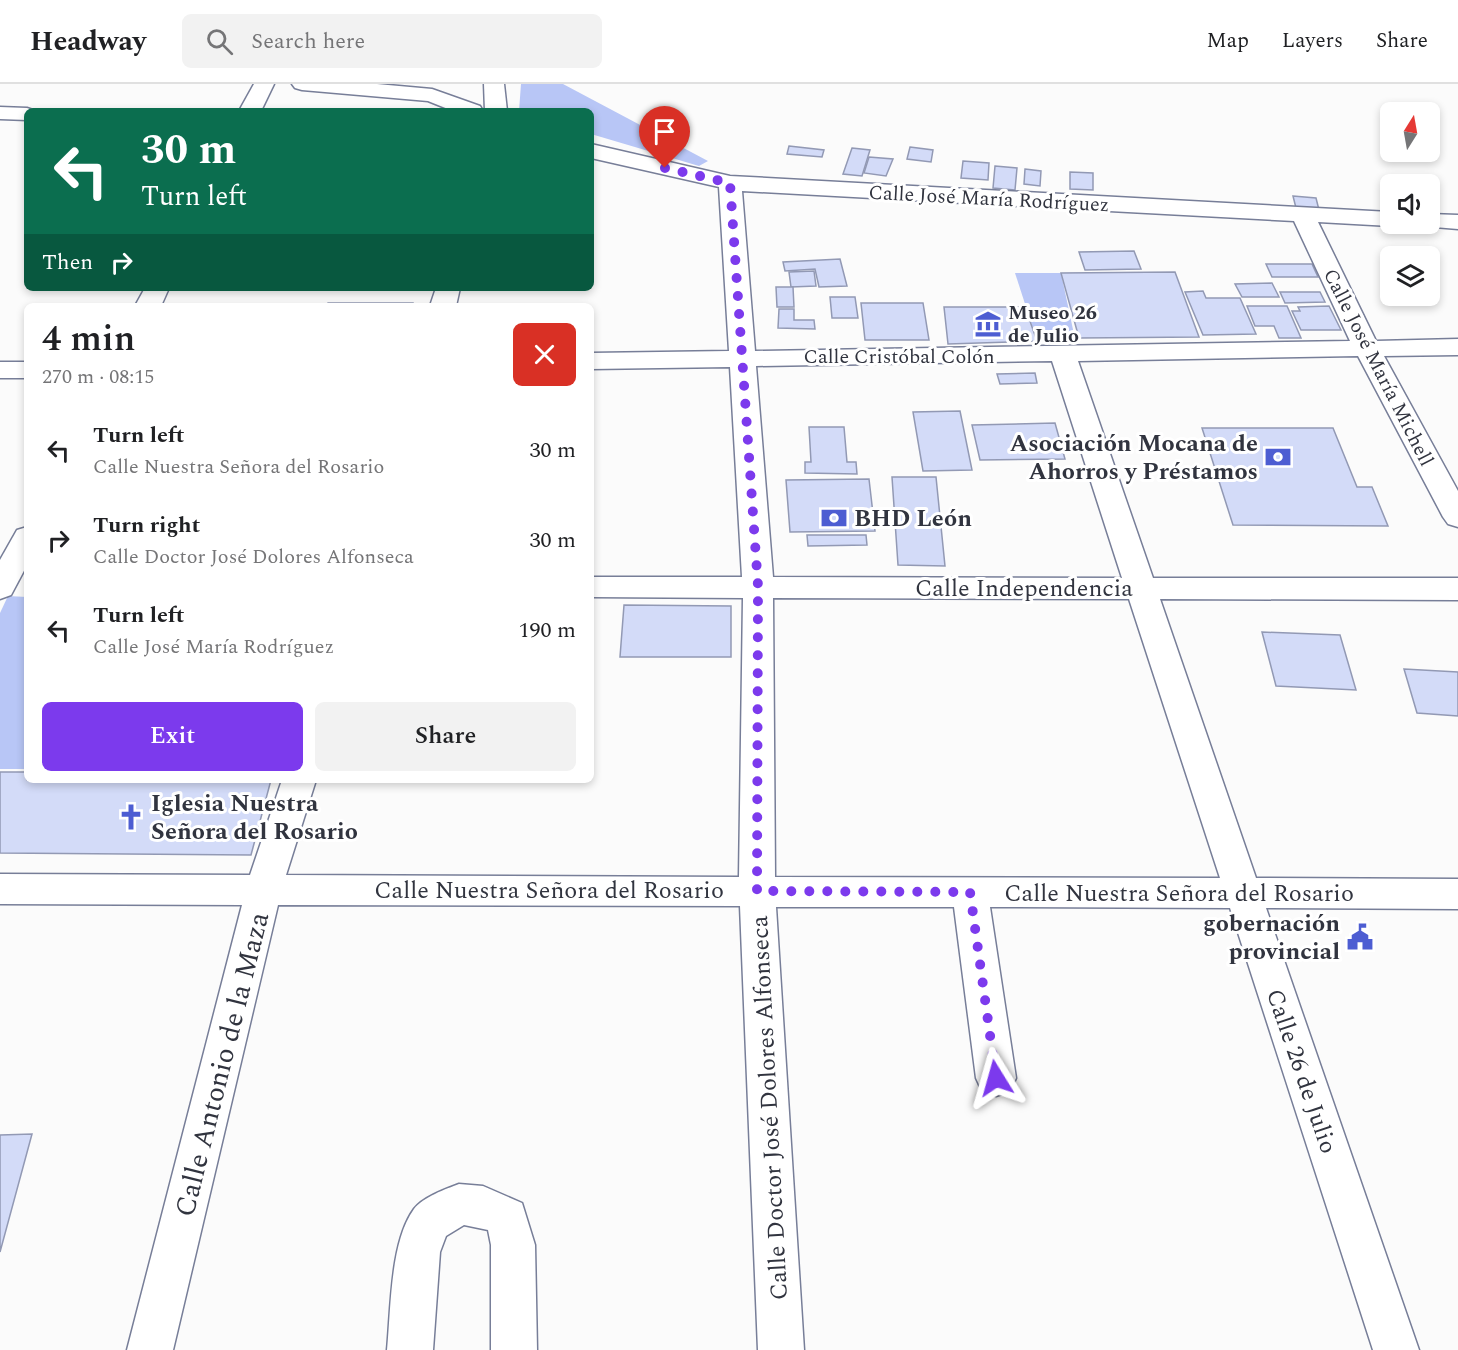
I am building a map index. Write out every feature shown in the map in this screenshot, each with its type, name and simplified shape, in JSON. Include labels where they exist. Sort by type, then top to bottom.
[{"type":"street","points":[[252,108],[264,84]]},
{"type":"street","points":[[302,84],[438,89],[467,108]]},
{"type":"street","points":[[494,84],[496,108]]},
{"type":"street","points":[[0,113],[24,114]]},
{"type":"street","name":"Calle José María Rodríguez","points":[[594,152],[730,183],[1380,219]]},
{"type":"street","name":"Calle Doctor José Dolores Alfonseca","points":[[730,183],[758,586],[757,891],[782,1350]]},
{"type":"street","name":"Calle José María Michell","points":[[1303,216],[1367,350],[1458,517]]},
{"type":"street","points":[[1440,221],[1458,222]]},
{"type":"street","name":"Calle Cristóbal Colón","points":[[594,361],[1458,347]]},
{"type":"street","name":"Calle 26 de Julio","points":[[1063,355],[1396,1350]]},
{"type":"street","points":[[0,370],[24,370]]},
{"type":"street","points":[[24,543],[0,587],[24,587]]},
{"type":"street","name":"Calle Independencia","points":[[594,587],[1458,588]]},
{"type":"street","name":"Calle Antonio de la Maza","points":[[150,1350],[264,889],[297,783]]},
{"type":"street","name":"Calle Nuestra Señora del Rosario","points":[[0,889],[1458,894]]},
{"type":"street","points":[[970,892],[996,1078]]},
{"type":"street","points":[[410,1350],[418,1252],[430,1222],[459,1204],[483,1206],[507,1217],[513,1245],[514,1350]]},
{"type":"shaded area","points":[[521,84],[563,84],[708,161],[699,166],[594,135],[594,108],[519,108]]},
{"type":"shaded area","points":[[1015,273],[1061,273],[1075,339],[1037,341]]},
{"type":"shaded area","points":[[8,596],[24,597],[24,769],[0,769],[0,613]]},
{"type":"building","points":[[789,146],[824,150],[822,157],[787,154]]},
{"type":"building","points":[[910,147],[933,150],[931,162],[907,159]]},
{"type":"building","points":[[852,148],[870,150],[862,176],[843,174]]},
{"type":"building","points":[[869,157],[893,159],[886,176],[864,173]]},
{"type":"building","points":[[963,161],[989,163],[988,180],[961,178]]},
{"type":"building","points":[[995,166],[1017,168],[1015,190],[993,188]]},
{"type":"building","points":[[1025,169],[1041,171],[1040,186],[1024,184]]},
{"type":"building","points":[[1070,172],[1093,173],[1093,190],[1070,189]]},
{"type":"building","points":[[1293,196],[1316,198],[1319,210],[1296,208]]},
{"type":"building","points":[[1134,251],[1141,269],[1085,270],[1079,252]]},
{"type":"building","points":[[840,259],[847,286],[819,287],[815,269],[785,271],[783,262]]},
{"type":"building","points":[[1266,264],[1312,264],[1318,277],[1272,277]]},
{"type":"building","points":[[814,271],[816,286],[791,287],[789,272]]},
{"type":"building","points":[[1175,272],[1199,337],[1079,338],[1061,273]]},
{"type":"building","points":[[1272,283],[1279,297],[1242,297],[1235,284]]},
{"type":"building","points":[[776,287],[793,287],[794,307],[777,307]]},
{"type":"building","points":[[1203,291],[1206,298],[1240,298],[1256,334],[1203,335],[1185,292]]},
{"type":"building","points":[[1280,292],[1320,292],[1325,302],[1285,303]]},
{"type":"building","points":[[830,297],[855,297],[858,318],[832,318]]},
{"type":"building","points":[[861,303],[923,303],[929,340],[865,340]]},
{"type":"building","points":[[1247,306],[1287,306],[1301,338],[1279,338],[1274,326],[1255,326]]},
{"type":"building","points":[[1329,306],[1341,330],[1301,330],[1292,311],[1300,311],[1298,307]]},
{"type":"building","name":"Museo 26 de Julio","points":[[944,307],[1025,307],[1037,341],[948,344]]},
{"type":"building","points":[[779,309],[794,309],[794,320],[814,320],[815,329],[778,328]]},
{"type":"building","points":[[1035,373],[1037,383],[1000,384],[997,374]]},
{"type":"building","points":[[960,411],[972,470],[923,471],[913,412]]},
{"type":"building","points":[[1055,423],[1065,459],[980,460],[972,425]]},
{"type":"building","points":[[809,427],[844,427],[847,462],[856,462],[857,474],[805,473],[805,462],[811,462]]},
{"type":"building","name":"Asociación Mocana de Ahorros y Préstamos","points":[[1202,428],[1333,428],[1357,487],[1372,487],[1388,526],[1233,525]]},
{"type":"building","points":[[892,477],[936,477],[945,566],[898,565]]},
{"type":"building","points":[[869,479],[875,531],[790,532],[786,480]]},
{"type":"building","points":[[807,535],[866,535],[867,545],[808,546]]},
{"type":"building","points":[[624,605],[731,606],[731,657],[620,657]]},
{"type":"building","points":[[1262,632],[1340,635],[1356,690],[1276,686]]},
{"type":"building","points":[[1404,669],[1458,672],[1458,716],[1417,713]]},
{"type":"building","name":"Iglesia Nuestra Señora del Rosario","points":[[0,772],[24,772],[24,783],[270,783],[251,855],[0,853]]},
{"type":"building","points":[[32,1134],[0,1252],[0,1135]]},
{"type":"place","name":"Museo 26 de Julio","points":[[988,324]]},
{"type":"place","name":"Asociación Mocana de Ahorros y Préstamos","points":[[1278,457]]},
{"type":"place","name":"BHD León","points":[[834,518]]},
{"type":"place","name":"Iglesia Nuestra Señora del Rosario","points":[[131,817]]},
{"type":"place","name":"gobernación provincial","points":[[1360,937]]},
{"type":"route","points":[[665,168],[730,183],[758,586],[757,891],[970,892],[996,1078]]}]
